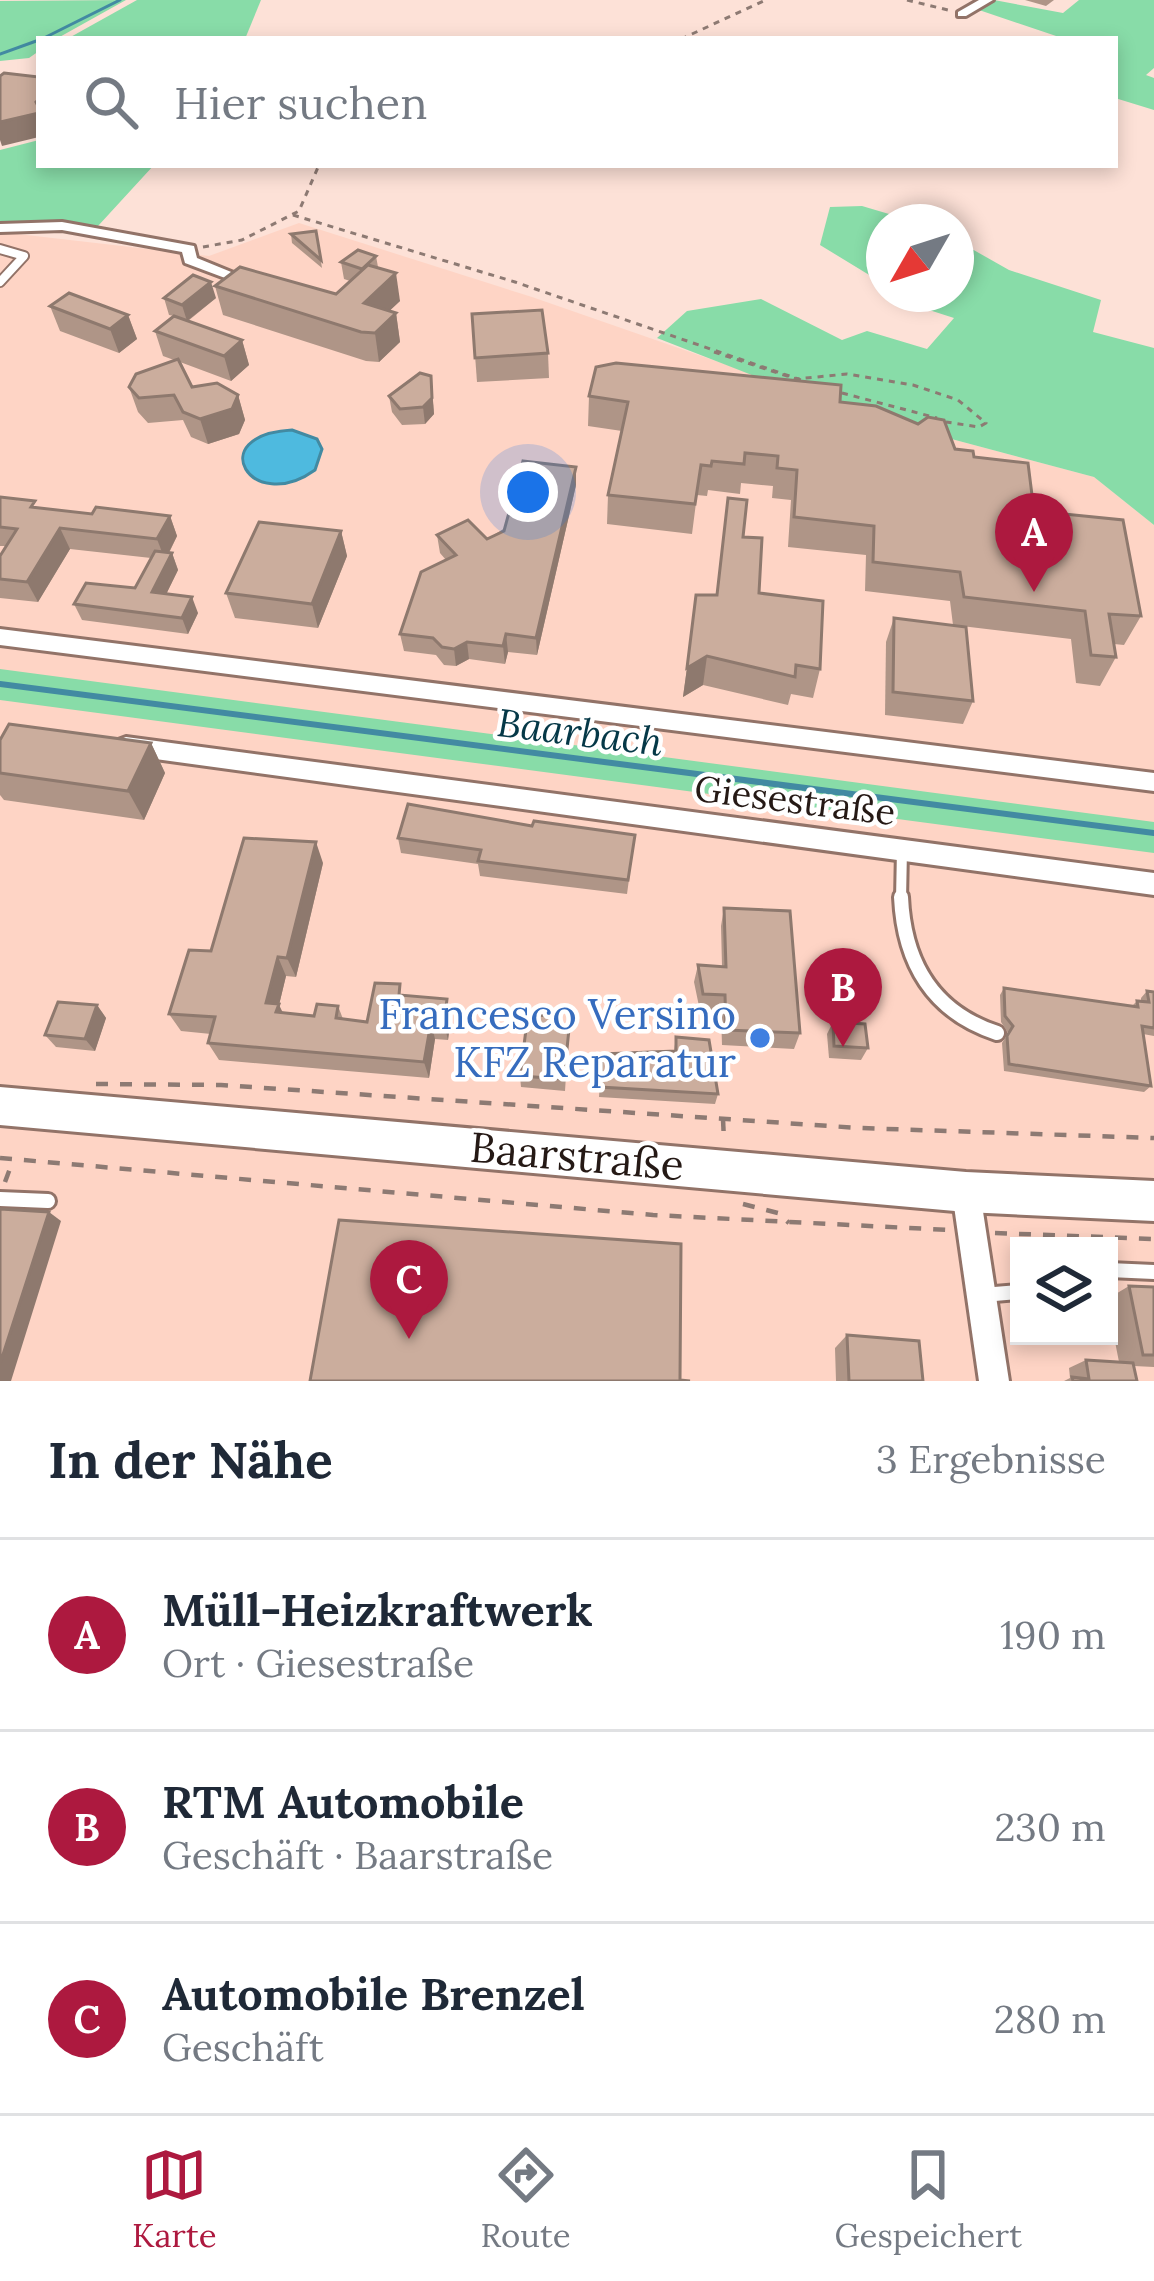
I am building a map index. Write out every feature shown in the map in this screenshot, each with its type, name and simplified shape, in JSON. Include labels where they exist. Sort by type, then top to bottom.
[{"type":"main road","name":"Baarstraße","points":[[0,1106],[969,1212],[1154,1201]]},
{"type":"street","points":[[962,14],[987,0]]},
{"type":"street","points":[[0,228],[62,226],[189,249],[190,260],[233,276]]},
{"type":"street","name":"Giesestraße","points":[[0,637],[1154,782]]},
{"type":"street","name":"Giesestraße","points":[[111,744],[1154,884]]},
{"type":"street","points":[[969,1212],[994,1381]]},
{"type":"lane","points":[[0,249],[24,256],[0,282]]},
{"type":"lane","points":[[902,849],[898,890],[903,929],[918,973],[939,1005],[972,1028],[997,1033]]},
{"type":"lane","points":[[0,1197],[48,1201]]},
{"type":"lane","points":[[1118,1270],[1154,1272]]},
{"type":"lane","points":[[980,1295],[1010,1293]]},
{"type":"path","points":[[688,36],[766,0]]},
{"type":"path","points":[[908,0],[962,14]]},
{"type":"path","points":[[189,249],[242,240],[293,214],[309,193],[318,168]]},
{"type":"path","points":[[293,214],[515,282],[823,387]]},
{"type":"path","points":[[796,379],[848,374],[913,385],[958,400],[986,423],[979,427],[947,422],[839,392]]},
{"type":"path","points":[[81,1089],[98,1082],[147,1081],[860,1128],[1154,1138]]},
{"type":"path","points":[[0,1159],[607,1211],[969,1212],[1154,1239]]},
{"type":"path","points":[[0,1197],[14,1160]]},
{"type":"shaded area","points":[[299,223],[532,297],[785,385],[839,409],[1094,477],[1154,525],[1154,1381],[0,1381],[0,232],[209,256]]},
{"type":"green space","points":[[126,0],[61,36],[36,36],[36,53],[29,58],[0,61],[0,1]]},
{"type":"green space","points":[[137,0],[261,0],[246,36],[72,36]]},
{"type":"green space","points":[[994,0],[1063,13],[1079,0],[1154,0],[1154,68],[1146,75],[1154,78],[1154,110],[1118,99],[1118,36],[1056,36],[979,10]]},
{"type":"green space","points":[[36,141],[36,168],[151,168],[98,226],[0,224],[0,150]]},
{"type":"green space","points":[[830,207],[866,207],[866,273],[820,245]]},
{"type":"green space","points":[[974,250],[1009,270],[1101,300],[1093,332],[1154,348],[1154,525],[1094,477],[839,409],[657,338],[687,311],[761,299],[842,340],[867,331],[927,349],[954,318],[935,312],[974,312]]},
{"type":"green space","points":[[0,669],[1154,822],[1154,853],[0,700]]},
{"type":"water","points":[[292,430],[317,439],[322,449],[315,470],[292,482],[272,484],[256,479],[243,457],[249,445],[265,435]]},
{"type":"building","points":[[0,76],[36,77],[36,114],[0,122]]},
{"type":"building","points":[[316,231],[321,260],[291,234]]},
{"type":"building","points":[[358,250],[376,256],[362,269],[341,262]]},
{"type":"building","points":[[368,265],[396,273],[364,303],[396,313],[375,333],[215,286],[240,267],[336,294]]},
{"type":"building","points":[[193,275],[211,282],[182,305],[164,298]]},
{"type":"building","points":[[69,293],[128,315],[110,329],[50,306]]},
{"type":"building","points":[[542,310],[548,353],[475,358],[472,314]]},
{"type":"building","points":[[174,316],[242,340],[224,356],[155,331]]},
{"type":"building","points":[[178,359],[192,387],[217,383],[238,395],[232,409],[200,419],[183,412],[174,395],[139,398],[129,387],[136,374]]},
{"type":"building","points":[[616,363],[841,385],[840,402],[876,406],[918,424],[928,417],[944,420],[955,449],[973,451],[974,457],[1028,463],[1034,511],[1123,520],[1141,616],[1109,614],[1116,657],[1091,655],[1085,611],[964,597],[960,572],[873,562],[874,526],[794,517],[797,470],[777,468],[778,456],[745,453],[744,464],[712,461],[711,466],[701,465],[695,504],[608,495],[628,402],[589,396],[596,367]]},
{"type":"building","points":[[420,373],[431,376],[432,398],[423,407],[400,409],[389,396]]},
{"type":"building","points":[[523,461],[576,467],[536,638],[506,634],[503,646],[467,642],[454,649],[442,647],[433,638],[400,634],[421,572],[456,555],[437,535],[468,520],[487,539],[504,531]]},
{"type":"building","points":[[0,497],[35,501],[31,507],[92,514],[96,507],[170,516],[157,539],[60,528],[27,582],[0,579],[0,556],[17,529],[0,527]]},
{"type":"building","points":[[728,498],[747,500],[743,537],[762,538],[759,593],[823,601],[820,669],[796,665],[795,677],[707,656],[687,668],[696,595],[717,595]]},
{"type":"building","points":[[259,522],[341,531],[312,604],[226,593]]},
{"type":"building","points":[[155,551],[172,553],[152,592],[192,597],[182,618],[74,604],[86,583],[135,588]]},
{"type":"building","points":[[894,618],[966,627],[973,701],[893,692]]},
{"type":"building","points":[[9,724],[151,743],[128,791],[0,773],[0,740]]},
{"type":"building","points":[[408,804],[532,826],[534,821],[635,835],[628,880],[478,861],[481,850],[398,838]]},
{"type":"building","points":[[244,838],[316,842],[287,958],[278,957],[266,1003],[279,1004],[276,1012],[314,1016],[317,1004],[338,1006],[336,1018],[367,1022],[375,983],[400,984],[399,995],[447,999],[444,1023],[431,1022],[424,1062],[208,1043],[215,1017],[169,1014],[189,950],[211,951]]},
{"type":"building","points":[[724,908],[790,911],[800,1033],[726,1030],[725,995],[703,994],[698,965],[726,967]]},
{"type":"building","points":[[1004,988],[1138,1007],[1137,1001],[1149,1002],[1147,991],[1154,992],[1154,1028],[1142,1026],[1151,1086],[1009,1064],[1007,1036],[1013,1026],[1005,1016]]},
{"type":"building","points":[[58,1002],[97,1005],[85,1039],[45,1035]]},
{"type":"building","points":[[528,1014],[558,1017],[557,1028],[569,1029],[564,1079],[520,1076]]},
{"type":"building","points":[[833,1022],[865,1024],[868,1048],[834,1046]]},
{"type":"building","points":[[676,1037],[709,1040],[718,1094],[600,1087],[602,1054],[676,1051]]},
{"type":"building","points":[[0,1209],[49,1212],[0,1364]]},
{"type":"building","points":[[339,1220],[681,1244],[680,1380],[690,1381],[310,1381]]},
{"type":"building","points":[[1129,1286],[1154,1287],[1154,1355],[1143,1355]]},
{"type":"building","points":[[847,1335],[919,1341],[923,1381],[849,1381]]},
{"type":"building","points":[[1086,1360],[1133,1363],[1137,1381],[1073,1381],[1072,1377],[1089,1379]]},
{"type":"waterway","points":[[48,36],[120,0]]},
{"type":"waterway","points":[[0,54],[36,41]]},
{"type":"waterway","name":"Baarbach","points":[[0,684],[1154,833]]},
{"type":"place","name":"Müll-Heizkraftwerk","points":[[1034,592]]},
{"type":"place","name":"Francesco Versino KFZ Reparatur","points":[[760,1038]]},
{"type":"place","name":"RTM Automobile","points":[[843,1047]]},
{"type":"place","name":"Automobile Brenzel","points":[[409,1339]]}]
